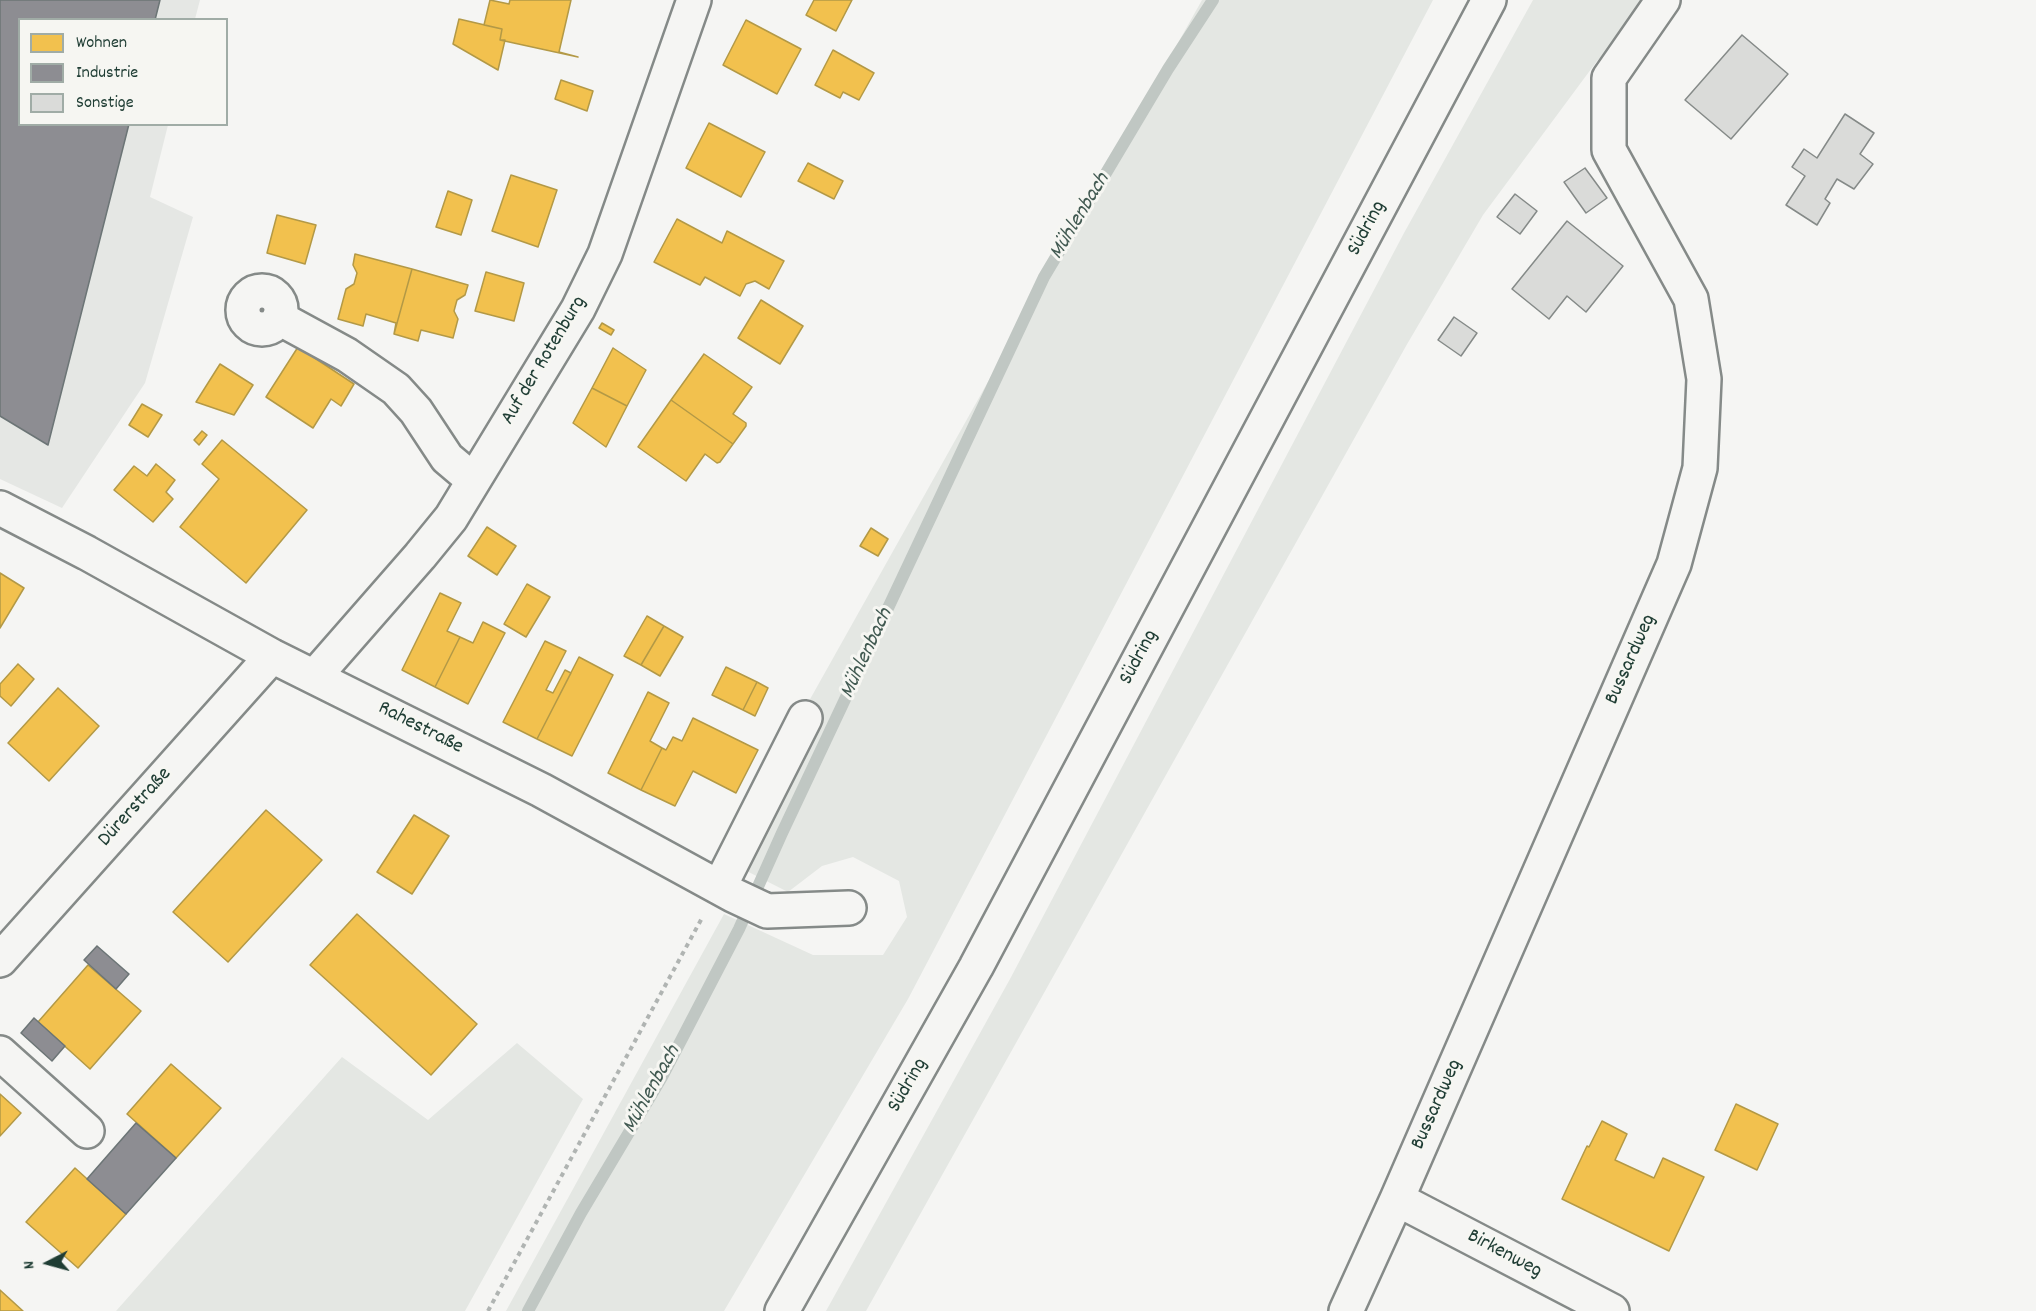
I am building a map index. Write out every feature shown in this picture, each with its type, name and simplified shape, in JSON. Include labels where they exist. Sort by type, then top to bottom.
[{"type":"street","name":"Auf der Rotenburg","points":[[315,676],[420,556],[450,518],[578,309],[605,254],[694,0]]},
{"type":"street","name":"Südring","points":[[782,1311],[976,967],[1489,0]]},
{"type":"street","name":"Bussardweg","points":[[1346,1311],[1674,564],[1700,468],[1704,379],[1691,299],[1609,150],[1609,78],[1663,0]]},
{"type":"street","points":[[279,318],[347,355],[396,389],[416,411],[447,458],[473,480]]},
{"type":"street","name":"Rahestraße","points":[[0,508],[87,553],[272,656],[541,790],[767,911],[849,908]]},
{"type":"street","name":"Dürerstraße","points":[[0,960],[272,656]]},
{"type":"street","points":[[727,890],[806,718]]},
{"type":"street","points":[[0,1053],[87,1131]]},
{"type":"street","name":"Birkenweg","points":[[1397,1199],[1612,1311]]},
{"type":"path","points":[[488,1311],[727,890]]},
{"type":"shaded area","points":[[0,0],[200,0],[195,18],[18,18],[18,126],[168,126],[150,197],[193,217],[145,383],[62,508],[0,479]]},
{"type":"shaded area","points":[[1202,0],[1433,0],[908,999],[724,1311],[506,1311],[724,914],[813,955],[883,955],[907,917],[899,881],[853,857],[822,866],[788,892],[721,858]]},
{"type":"shaded area","points":[[1533,0],[1662,0],[1597,61],[1483,215],[1406,346],[866,1311],[826,1311],[1010,979],[1404,233]]},
{"type":"shaded area","points":[[517,1043],[583,1099],[465,1311],[116,1311],[342,1057],[428,1120]]},
{"type":"building: Wohnen","points":[[490,0],[509,4],[510,0],[571,0],[559,52],[578,57],[500,40],[502,29],[484,25]]},
{"type":"building: Wohnen","points":[[814,0],[852,0],[836,31],[806,15]]},
{"type":"building: Wohnen","points":[[459,19],[502,29],[500,40],[505,40],[498,70],[453,44]]},
{"type":"building: Wohnen","points":[[746,20],[801,49],[777,94],[723,65]]},
{"type":"building: Wohnen","points":[[833,50],[874,73],[859,100],[843,92],[840,98],[815,85]]},
{"type":"building: Wohnen","points":[[561,80],[593,91],[587,111],[555,99]]},
{"type":"building: Wohnen","points":[[709,123],[765,152],[741,197],[686,168]]},
{"type":"building: Wohnen","points":[[808,163],[843,181],[834,199],[798,181]]},
{"type":"building: Wohnen","points":[[511,175],[557,190],[538,247],[492,231]]},
{"type":"building: Wohnen","points":[[448,191],[472,200],[461,235],[436,227]]},
{"type":"building: Wohnen","points":[[277,215],[316,225],[305,264],[267,253]]},
{"type":"building: Wohnen","points":[[677,219],[722,243],[727,231],[784,261],[769,289],[755,281],[746,284],[740,296],[705,277],[700,285],[654,262]]},
{"type":"building: Wohnen","points":[[355,254],[412,269],[394,334],[396,323],[366,314],[363,326],[338,319],[346,289],[354,284],[357,273],[353,265]]},
{"type":"building: Wohnen","points":[[412,269],[468,285],[465,295],[457,300],[454,311],[458,319],[453,338],[421,330],[418,341],[394,334]]},
{"type":"building: Wohnen","points":[[486,272],[524,283],[514,321],[475,311]]},
{"type":"building: Wohnen","points":[[761,300],[803,326],[780,364],[738,338]]},
{"type":"building: Wohnen","points":[[602,323],[614,330],[611,335],[599,328]]},
{"type":"building: Wohnen","points":[[298,347],[354,384],[341,406],[331,399],[313,428],[266,397]]},
{"type":"building: Wohnen","points":[[613,348],[646,370],[627,406],[592,388]]},
{"type":"building: Wohnen","points":[[704,354],[752,387],[733,414],[746,423],[746,426],[733,444],[671,400]]},
{"type":"building: Wohnen","points":[[220,364],[253,385],[234,415],[196,402]]},
{"type":"building: Wohnen","points":[[592,388],[627,406],[606,447],[573,423]]},
{"type":"building: Wohnen","points":[[671,400],[733,444],[720,462],[717,463],[705,454],[686,481],[638,447]]},
{"type":"building: Wohnen","points":[[142,404],[162,415],[148,437],[129,425]]},
{"type":"building: Wohnen","points":[[202,431],[207,435],[199,445],[194,440]]},
{"type":"building: Wohnen","points":[[222,440],[307,510],[246,583],[180,527],[219,479],[202,464]]},
{"type":"building: Wohnen","points":[[156,464],[175,480],[166,492],[173,499],[153,522],[114,490],[134,466],[147,476]]},
{"type":"building: Wohnen","points":[[487,527],[516,546],[497,575],[468,556]]},
{"type":"building: Wohnen","points":[[871,528],[888,539],[878,556],[860,546]]},
{"type":"building: Wohnen","points":[[0,573],[24,588],[0,628]]},
{"type":"building: Wohnen","points":[[527,584],[550,597],[526,637],[504,624]]},
{"type":"building: Wohnen","points":[[440,593],[461,603],[447,631],[460,637],[435,687],[402,670]]},
{"type":"building: Wohnen","points":[[647,616],[664,626],[641,665],[624,656]]},
{"type":"building: Wohnen","points":[[483,622],[505,633],[468,704],[435,687],[460,637],[473,643]]},
{"type":"building: Wohnen","points":[[664,626],[683,637],[660,676],[641,665]]},
{"type":"building: Wohnen","points":[[545,641],[566,651],[546,690],[553,693],[565,670],[571,673],[537,739],[503,722]]},
{"type":"building: Wohnen","points":[[579,657],[613,675],[572,756],[537,739]]},
{"type":"building: Wohnen","points":[[18,664],[34,679],[11,706],[0,696],[0,684]]},
{"type":"building: Wohnen","points":[[726,667],[757,682],[743,710],[712,695]]},
{"type":"building: Wohnen","points":[[757,682],[768,688],[755,716],[743,710]]},
{"type":"building: Wohnen","points":[[58,688],[99,726],[49,781],[8,743]]},
{"type":"building: Wohnen","points":[[648,692],[669,703],[650,741],[662,748],[641,790],[608,773]]},
{"type":"building: Wohnen","points":[[693,718],[758,750],[736,793],[693,771],[675,806],[641,790],[662,748],[666,750],[673,737],[682,741]]},
{"type":"building: Wohnen","points":[[266,810],[322,860],[228,962],[173,912]]},
{"type":"building: Wohnen","points":[[414,815],[449,836],[412,894],[377,872]]},
{"type":"building: Wohnen","points":[[357,914],[477,1024],[431,1075],[310,965]]},
{"type":"building: Wohnen","points":[[88,965],[141,1011],[90,1069],[38,1022]]},
{"type":"building: Wohnen","points":[[171,1064],[221,1108],[176,1158],[127,1114]]},
{"type":"building: Wohnen","points":[[0,1094],[21,1113],[0,1136]]},
{"type":"building: Wohnen","points":[[1736,1104],[1778,1124],[1757,1170],[1715,1150]]},
{"type":"building: Wohnen","points":[[1602,1121],[1627,1134],[1615,1160],[1654,1178],[1663,1158],[1704,1177],[1669,1251],[1562,1199],[1587,1146],[1589,1147]]},
{"type":"building: Wohnen","points":[[75,1168],[126,1214],[78,1268],[26,1222]]},
{"type":"building: Wohnen","points":[[0,1290],[23,1311],[0,1311]]},
{"type":"building: Industrie","points":[[0,0],[160,0],[156,18],[18,18],[18,126],[128,126],[48,445],[0,416]]},
{"type":"building: Industrie","points":[[97,946],[129,974],[116,989],[84,960]]},
{"type":"building: Industrie","points":[[34,1018],[65,1046],[52,1061],[21,1033]]},
{"type":"building: Industrie","points":[[136,1123],[176,1158],[126,1214],[87,1179]]},
{"type":"building: Sonstige","points":[[1742,35],[1788,74],[1731,139],[1685,100]]},
{"type":"building: Sonstige","points":[[1845,114],[1874,133],[1860,154],[1873,164],[1854,189],[1837,179],[1825,199],[1830,203],[1817,225],[1786,205],[1805,176],[1792,167],[1804,149],[1817,158]]},
{"type":"building: Sonstige","points":[[1585,168],[1607,198],[1586,213],[1564,182]]},
{"type":"building: Sonstige","points":[[1515,194],[1537,211],[1520,234],[1497,217]]},
{"type":"building: Sonstige","points":[[1567,221],[1623,266],[1586,312],[1567,296],[1549,319],[1512,289]]},
{"type":"building: Sonstige","points":[[1454,317],[1477,333],[1461,356],[1438,340]]},
{"type":"waterway","name":"Mühlenbach","points":[[528,1311],[581,1213],[662,1077],[739,929],[1044,277],[1168,69],[1213,0]]}]
